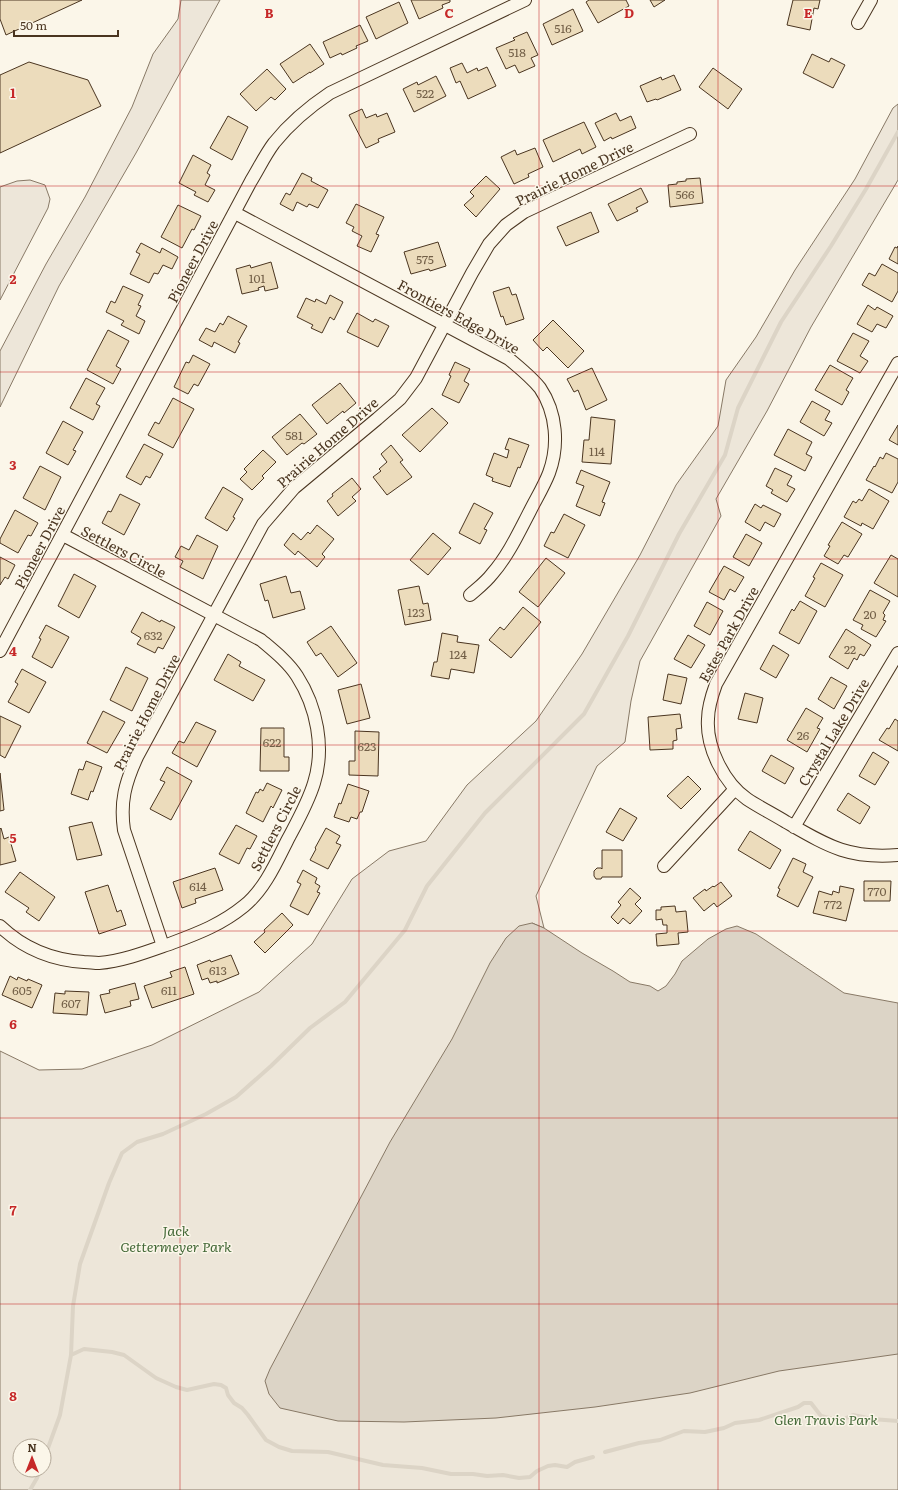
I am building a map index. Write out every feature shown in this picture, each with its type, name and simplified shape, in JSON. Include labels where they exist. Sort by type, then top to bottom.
[{"type":"street","name":"Pioneer Drive","points":[[0,651],[235,213],[251,180],[274,144],[308,108],[330,93],[525,0]]},
{"type":"street","points":[[858,23],[871,0]]},
{"type":"street","name":"Prairie Home Drive","points":[[163,946],[124,830],[122,813],[124,791],[130,771],[137,757],[263,524],[294,488],[365,430],[400,399],[416,378],[489,244],[506,225],[524,212],[690,134]]},
{"type":"street","name":"Frontiers Edge Drive","points":[[235,213],[509,359],[526,372],[540,389],[553,419],[556,434],[554,455],[549,474],[501,563],[492,575],[470,595]]},
{"type":"street","name":"Estes Park Drive","points":[[898,363],[716,684],[710,701],[708,720],[710,741],[716,757],[725,775],[735,789],[746,798],[794,827],[840,850],[860,855],[898,855]]},
{"type":"street","name":"Settlers Circle","points":[[0,926],[8,934],[29,948],[53,958],[98,963],[124,958],[163,946],[224,922],[245,905],[259,890],[280,854],[305,806],[315,783],[319,758],[319,735],[316,718],[308,696],[297,675],[280,656],[261,640],[63,535]]},
{"type":"street","name":"Crystal Lake Drive","points":[[794,827],[898,652]]},
{"type":"street","points":[[664,866],[735,789]]},
{"type":"green space","points":[[181,0],[220,0],[136,153],[59,286],[0,407],[0,351],[46,264],[85,197],[132,107],[153,54],[178,19]]},
{"type":"green space","points":[[898,104],[898,180],[811,327],[767,411],[716,499],[721,516],[640,661],[631,701],[625,742],[597,766],[536,896],[544,928],[532,923],[898,1335],[898,1490],[0,1490],[0,1051],[39,1070],[82,1069],[152,1045],[259,992],[312,944],[352,879],[389,851],[426,841],[467,785],[536,721],[582,654],[640,555],[676,485],[718,426],[726,380],[756,337],[795,270],[855,179],[893,108]]},
{"type":"green space","points":[[30,180],[45,185],[50,199],[48,208],[0,300],[0,187],[17,181]]},
{"type":"shaded area","points":[[532,923],[544,928],[630,982],[650,986],[658,991],[666,986],[682,961],[708,939],[726,929],[737,926],[756,934],[844,993],[898,1003],[898,1354],[779,1371],[690,1393],[595,1407],[496,1418],[404,1422],[338,1421],[280,1408],[269,1394],[265,1381],[270,1369],[390,1142],[452,1039],[490,963],[506,938],[519,926]]},
{"type":"building","points":[[0,0],[82,0],[6,35],[0,19]]},
{"type":"building","points":[[411,0],[450,0],[450,2],[442,5],[443,8],[419,19]]},
{"type":"building","points":[[589,0],[626,0],[629,6],[598,23],[586,2]]},
{"type":"building","points":[[650,0],[665,0],[654,7]]},
{"type":"building","points":[[793,0],[820,0],[818,9],[814,8],[810,30],[787,25]]},
{"type":"building","points":[[399,2],[408,23],[376,39],[366,17]]},
{"type":"building","points":[[573,9],[583,31],[552,45],[543,24]]},
{"type":"building","points":[[360,25],[368,41],[356,46],[357,48],[342,55],[341,53],[330,58],[323,42]]},
{"type":"building","points":[[527,32],[538,55],[531,58],[535,66],[519,73],[515,65],[506,69],[496,48],[515,40],[513,38]]},
{"type":"building","points":[[310,44],[324,64],[293,83],[280,64]]},
{"type":"building","points":[[812,54],[829,62],[831,58],[845,65],[833,88],[803,73]]},
{"type":"building","points":[[29,62],[88,80],[101,106],[0,153],[0,75]]},
{"type":"building","points":[[462,63],[467,73],[477,68],[478,71],[487,67],[496,86],[468,99],[460,81],[456,83],[450,68]]},
{"type":"building","points":[[713,68],[742,89],[728,109],[699,87]]},
{"type":"building","points":[[267,69],[286,89],[275,100],[271,97],[256,111],[240,94]]},
{"type":"building","points":[[674,75],[681,90],[657,100],[647,102],[640,86],[661,77],[662,80]]},
{"type":"building","points":[[436,76],[446,96],[414,112],[403,89],[417,82],[418,85]]},
{"type":"building","points":[[362,109],[366,118],[376,114],[377,117],[387,113],[395,132],[378,139],[379,142],[366,148],[349,115]]},
{"type":"building","points":[[616,113],[620,121],[631,116],[636,128],[604,141],[595,123]]},
{"type":"building","points":[[228,116],[248,127],[232,160],[210,148]]},
{"type":"building","points":[[584,122],[596,147],[582,154],[580,149],[553,162],[543,140]]},
{"type":"building","points":[[535,148],[543,167],[528,174],[529,177],[514,184],[501,157],[515,150],[517,155]]},
{"type":"building","points":[[193,155],[211,165],[207,173],[210,175],[205,185],[215,190],[208,202],[194,195],[196,192],[179,183]]},
{"type":"building","points":[[302,173],[312,178],[311,181],[328,190],[318,208],[309,204],[307,207],[297,202],[293,211],[280,204],[286,193],[290,195]]},
{"type":"building","points":[[486,176],[500,189],[476,217],[464,205],[474,196],[470,192]]},
{"type":"building","points":[[700,178],[703,203],[670,207],[668,185],[686,181],[686,179]]},
{"type":"building","points":[[641,188],[648,202],[636,208],[638,211],[617,221],[608,204]]},
{"type":"building","points":[[356,204],[384,217],[376,234],[379,235],[371,252],[357,246],[362,236],[352,231],[354,227],[346,223]]},
{"type":"building","points":[[178,205],[201,216],[182,248],[161,237]]},
{"type":"building","points":[[591,212],[599,232],[566,246],[557,227]]},
{"type":"building","points":[[438,242],[446,266],[430,271],[429,269],[411,274],[404,252]]},
{"type":"building","points":[[141,243],[160,253],[162,248],[178,257],[172,269],[163,265],[158,274],[154,273],[149,283],[130,274],[140,254],[136,252]]},
{"type":"building","points":[[898,246],[898,264],[889,259],[895,247],[897,248]]},
{"type":"building","points":[[271,262],[278,288],[265,291],[264,286],[258,288],[259,290],[242,294],[236,269],[250,265],[251,268]]},
{"type":"building","points":[[882,264],[898,273],[898,291],[892,302],[862,285],[869,273],[875,276]]},
{"type":"building","points":[[123,286],[143,295],[138,305],[141,306],[136,316],[145,321],[139,334],[121,325],[124,321],[106,312],[111,301],[115,303]]},
{"type":"building","points":[[509,287],[512,295],[516,294],[524,319],[506,325],[503,316],[501,317],[493,292]]},
{"type":"building","points":[[330,295],[343,302],[334,320],[330,317],[322,333],[311,328],[313,325],[297,317],[306,298],[315,302],[316,299],[326,304]]},
{"type":"building","points":[[868,305],[875,310],[877,307],[893,316],[886,328],[877,324],[872,332],[857,324]]},
{"type":"building","points":[[357,313],[373,322],[375,319],[389,326],[378,347],[347,332]]},
{"type":"building","points":[[228,316],[247,326],[238,342],[240,343],[235,353],[214,342],[212,347],[199,340],[206,328],[215,332],[220,323],[223,325]]},
{"type":"building","points":[[553,320],[584,351],[568,368],[547,347],[543,351],[533,340]]},
{"type":"building","points":[[108,330],[129,341],[116,366],[121,369],[113,384],[87,370]]},
{"type":"building","points":[[853,333],[869,341],[860,356],[868,361],[860,373],[837,361]]},
{"type":"building","points":[[193,355],[210,364],[198,386],[194,384],[188,394],[174,387],[186,362],[189,363]]},
{"type":"building","points":[[455,362],[470,369],[464,381],[469,384],[459,403],[442,395],[451,376],[449,375]]},
{"type":"building","points":[[830,365],[853,378],[846,390],[849,392],[842,405],[815,390]]},
{"type":"building","points":[[592,368],[607,400],[586,410],[578,390],[574,392],[567,379]]},
{"type":"building","points":[[86,378],[105,388],[96,404],[100,406],[93,420],[70,408]]},
{"type":"building","points":[[340,383],[356,403],[327,424],[312,405]]},
{"type":"building","points":[[173,398],[194,409],[173,448],[148,435],[155,422],[159,424]]},
{"type":"building","points":[[812,401],[830,411],[825,420],[832,423],[824,436],[800,422]]},
{"type":"building","points":[[432,408],[448,423],[420,452],[402,435]]},
{"type":"building","points":[[300,414],[317,434],[304,444],[302,443],[287,455],[272,437]]},
{"type":"building","points":[[591,417],[615,420],[611,464],[582,462],[584,440],[589,440]]},
{"type":"building","points":[[63,421],[83,432],[73,450],[76,451],[68,465],[46,453]]},
{"type":"building","points":[[898,425],[898,445],[889,440]]},
{"type":"building","points":[[788,429],[812,442],[806,454],[812,457],[805,471],[774,455]]},
{"type":"building","points":[[509,438],[529,445],[520,468],[518,467],[510,487],[492,481],[493,478],[486,475],[494,453],[507,458],[509,450],[505,449]]},
{"type":"building","points":[[144,444],[163,454],[150,478],[146,476],[141,485],[126,477]]},
{"type":"building","points":[[391,445],[403,460],[400,462],[412,477],[387,495],[373,477],[381,471],[379,469],[387,462],[381,454]]},
{"type":"building","points":[[263,450],[276,462],[262,476],[264,478],[252,490],[240,479],[247,472],[244,469]]},
{"type":"building","points":[[886,453],[898,459],[898,482],[892,493],[866,480],[880,457],[883,459]]},
{"type":"building","points":[[40,466],[61,477],[45,510],[23,498]]},
{"type":"building","points":[[775,468],[792,476],[787,485],[795,489],[787,502],[771,493],[773,490],[766,486]]},
{"type":"building","points":[[581,470],[610,482],[602,502],[605,503],[600,516],[576,506],[584,486],[576,483]]},
{"type":"building","points":[[352,478],[361,489],[352,497],[356,501],[338,516],[327,501],[333,496],[332,494]]},
{"type":"building","points":[[223,487],[243,499],[233,517],[235,518],[227,531],[205,518]]},
{"type":"building","points":[[869,489],[889,501],[873,529],[862,523],[861,526],[844,517],[853,501],[856,503],[859,499],[862,501]]},
{"type":"building","points":[[120,494],[140,504],[124,535],[102,523],[108,511],[111,512]]},
{"type":"building","points":[[474,503],[493,513],[484,529],[487,530],[480,544],[459,533]]},
{"type":"building","points":[[755,504],[761,508],[763,505],[781,514],[774,527],[765,522],[760,531],[745,522]]},
{"type":"building","points":[[15,510],[38,523],[31,536],[28,535],[18,553],[0,543],[0,539]]},
{"type":"building","points":[[564,514],[585,525],[568,558],[544,546],[551,532],[554,533]]},
{"type":"building","points":[[842,522],[862,534],[848,557],[844,555],[838,564],[824,556],[830,546],[828,545]]},
{"type":"building","points":[[317,525],[334,539],[322,554],[325,557],[317,567],[298,551],[295,555],[284,545],[293,533],[301,540],[308,532],[310,534]]},
{"type":"building","points":[[433,533],[451,548],[428,575],[410,560]]},
{"type":"building","points":[[746,534],[762,543],[749,566],[733,557]]},
{"type":"building","points":[[197,535],[218,546],[203,579],[180,567],[183,561],[175,557],[181,546],[189,550]]},
{"type":"building","points":[[891,555],[898,559],[898,597],[874,583]]},
{"type":"building","points":[[0,557],[15,565],[8,579],[5,577],[0,585]]},
{"type":"building","points":[[546,558],[565,573],[538,607],[519,592]]},
{"type":"building","points":[[821,563],[843,575],[825,607],[805,596]]},
{"type":"building","points":[[724,566],[744,577],[735,592],[730,589],[724,600],[709,592]]},
{"type":"building","points":[[74,574],[96,586],[79,618],[58,606]]},
{"type":"building","points":[[286,576],[291,593],[300,591],[305,609],[273,618],[268,600],[265,601],[260,584]]},
{"type":"building","points":[[419,586],[423,604],[428,603],[431,620],[405,625],[398,590]]},
{"type":"building","points":[[870,590],[890,601],[883,613],[885,615],[883,620],[886,621],[876,637],[861,629],[863,625],[853,620]]},
{"type":"building","points":[[800,601],[817,611],[799,644],[779,633],[792,609],[794,611]]},
{"type":"building","points":[[707,602],[723,611],[710,635],[694,626]]},
{"type":"building","points":[[523,607],[541,622],[511,658],[489,640],[500,627],[504,630]]},
{"type":"building","points":[[142,612],[160,622],[161,620],[175,627],[163,649],[158,647],[155,653],[137,644],[141,638],[131,632]]},
{"type":"building","points":[[46,625],[69,637],[52,668],[32,657],[41,639],[39,638]]},
{"type":"building","points":[[331,626],[357,663],[338,677],[321,653],[316,656],[307,642]]},
{"type":"building","points":[[846,629],[871,645],[864,656],[860,654],[857,660],[854,658],[848,669],[829,657]]},
{"type":"building","points":[[442,633],[458,636],[457,642],[479,645],[474,673],[451,669],[449,679],[431,676],[434,662],[437,662]]},
{"type":"building","points":[[688,635],[705,645],[691,668],[674,659]]},
{"type":"building","points":[[773,645],[789,655],[776,678],[760,669]]},
{"type":"building","points":[[228,654],[241,662],[239,666],[265,680],[253,701],[214,680]]},
{"type":"building","points":[[126,667],[148,678],[132,711],[110,700]]},
{"type":"building","points":[[22,669],[46,682],[29,713],[8,702],[18,684],[15,682]]},
{"type":"building","points":[[668,674],[687,678],[681,704],[663,700]]},
{"type":"building","points":[[831,677],[847,686],[834,709],[818,699]]},
{"type":"building","points":[[361,684],[370,718],[347,724],[338,690]]},
{"type":"building","points":[[745,693],[763,698],[757,723],[738,719]]},
{"type":"building","points":[[806,708],[823,718],[817,728],[820,729],[807,752],[787,740]]},
{"type":"building","points":[[103,711],[125,722],[107,753],[87,743]]},
{"type":"building","points":[[680,714],[682,728],[676,729],[677,740],[673,741],[673,749],[650,750],[648,717]]},
{"type":"building","points":[[0,716],[21,726],[5,758],[0,755]]},
{"type":"building","points":[[895,719],[898,721],[898,751],[879,740],[887,728],[889,729]]},
{"type":"building","points":[[196,722],[216,731],[197,767],[172,753],[179,741],[184,743]]},
{"type":"building","points":[[261,728],[284,728],[284,757],[289,757],[289,771],[260,771]]},
{"type":"building","points":[[355,731],[379,732],[378,776],[349,775],[349,761],[355,761]]},
{"type":"building","points":[[873,752],[889,762],[875,785],[859,776]]},
{"type":"building","points":[[771,755],[794,768],[785,784],[762,771]]},
{"type":"building","points":[[86,761],[102,767],[93,792],[91,791],[88,800],[71,794],[79,769],[83,770]]},
{"type":"building","points":[[167,767],[192,781],[171,820],[150,809],[165,782],[160,780]]},
{"type":"building","points":[[0,773],[4,810],[0,811]]},
{"type":"building","points":[[688,776],[701,789],[681,809],[667,796]]},
{"type":"building","points":[[267,783],[282,790],[273,808],[271,806],[263,822],[246,813],[256,792],[258,793],[260,789],[263,791]]},
{"type":"building","points":[[348,784],[369,791],[362,812],[360,812],[357,819],[351,817],[349,822],[334,817],[339,803],[341,804]]},
{"type":"building","points":[[848,793],[870,807],[860,824],[837,810]]},
{"type":"building","points":[[620,808],[637,818],[623,841],[606,832]]},
{"type":"building","points":[[92,822],[102,855],[77,860],[69,827]]},
{"type":"building","points":[[236,825],[257,836],[250,849],[247,848],[239,864],[219,854]]},
{"type":"building","points":[[1,828],[4,839],[9,837],[16,861],[0,865],[0,829]]},
{"type":"building","points":[[326,828],[340,836],[336,843],[341,845],[328,869],[310,860]]},
{"type":"building","points":[[750,831],[781,850],[770,869],[738,850]]},
{"type":"building","points":[[602,850],[622,850],[622,877],[602,877],[601,879],[596,879],[594,876],[594,871],[597,868],[602,869]]},
{"type":"building","points":[[793,858],[806,864],[803,872],[813,877],[798,907],[777,896],[780,889],[778,888]]},
{"type":"building","points":[[215,868],[223,890],[195,899],[196,903],[182,908],[173,882]]},
{"type":"building","points":[[303,870],[317,878],[315,883],[320,886],[317,892],[320,893],[308,915],[290,906],[301,884],[297,882]]},
{"type":"building","points":[[20,872],[55,897],[39,921],[26,912],[29,908],[5,892]]},
{"type":"building","points":[[864,881],[891,881],[890,901],[864,901]]},
{"type":"building","points":[[721,882],[732,896],[717,907],[714,903],[704,911],[693,898],[705,889],[706,891]]},
{"type":"building","points":[[108,885],[117,912],[121,910],[126,925],[99,934],[85,892]]},
{"type":"building","points":[[840,886],[854,889],[846,921],[813,913],[819,891],[832,895],[833,891],[839,893]]},
{"type":"building","points":[[630,888],[641,898],[635,904],[642,911],[630,924],[623,918],[618,924],[611,917],[621,905],[618,902]]},
{"type":"building","points":[[675,906],[676,912],[686,911],[688,932],[678,933],[679,944],[657,946],[656,934],[667,933],[667,925],[663,925],[662,919],[656,920],[656,910],[661,910],[661,907]]},
{"type":"building","points":[[282,913],[293,925],[265,953],[254,942]]},
{"type":"building","points":[[231,955],[239,974],[217,983],[217,981],[210,983],[208,978],[202,980],[197,965]]},
{"type":"building","points":[[185,967],[194,994],[152,1008],[144,986],[172,977],[170,972]]},
{"type":"building","points":[[10,976],[17,980],[18,977],[27,981],[28,979],[42,985],[32,1008],[2,995]]},
{"type":"building","points":[[135,983],[139,999],[130,1001],[131,1006],[105,1013],[100,995],[110,993],[109,990]]},
{"type":"building","points":[[65,991],[89,992],[87,1015],[53,1013],[55,993],[65,994]]},
{"type":"waterway","points":[[52,1438],[60,1415],[71,1355],[73,1306],[80,1264],[109,1183],[122,1153],[137,1142],[163,1134],[206,1114],[236,1097],[310,1028],[345,1002],[405,930],[427,886],[485,813],[584,714],[628,636],[679,534],[725,455],[738,408],[781,322],[831,246],[866,189],[898,132]]},
{"type":"waterway","points":[[71,1355],[84,1349],[124,1355],[156,1378],[187,1390],[214,1384],[221,1385],[226,1388],[228,1395],[234,1403],[242,1408],[266,1440],[279,1447],[292,1451],[328,1452],[383,1465],[422,1468],[451,1474],[473,1474],[487,1476],[503,1475],[519,1478],[530,1477],[537,1471],[548,1466],[555,1465],[567,1467],[575,1462],[593,1457]]},
{"type":"waterway","points":[[605,1452],[639,1443],[660,1440],[684,1431],[705,1432],[724,1428],[735,1423],[759,1420],[798,1407],[804,1403],[811,1403],[821,1416],[833,1419],[844,1419],[853,1415],[872,1419],[898,1421]]},
{"type":"waterway","points":[[30,1490],[37,1478]]},
{"type":"park label","name":"Jack Gettermeyer Park","points":[[176,1238]]},
{"type":"park label","name":"Glen Travis Park","points":[[826,1419]]}]
